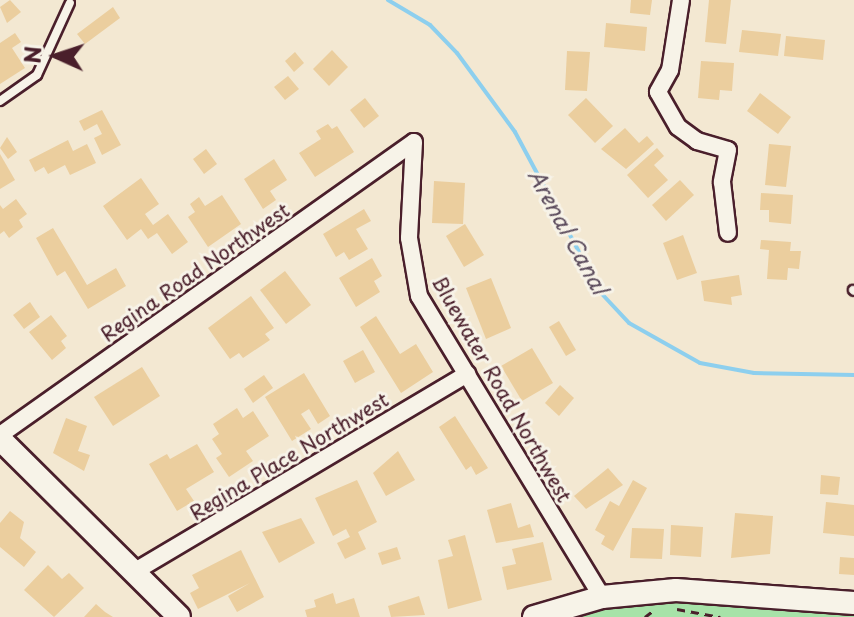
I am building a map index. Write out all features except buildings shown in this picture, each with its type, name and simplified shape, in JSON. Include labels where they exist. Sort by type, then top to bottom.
[{"type":"street","points":[[681,0],[670,70],[658,92],[678,127],[697,141],[728,150],[722,182],[728,233]]},
{"type":"street","name":"Bluewater Road Northwest","points":[[414,142],[411,269],[419,296],[602,597]]},
{"type":"street","name":"Regina Road Northwest","points":[[0,437],[414,142]]},
{"type":"street","name":"Regina Place Northwest","points":[[132,573],[467,374]]},
{"type":"street","points":[[0,437],[179,617]]},
{"type":"street","points":[[534,617],[602,597],[704,590],[854,603]]},
{"type":"lane","points":[[0,101],[37,75],[70,3]]},
{"type":"path","points":[[645,617],[667,607],[720,617]]},
{"type":"green space","points":[[700,596],[854,614],[854,617],[569,617],[634,602]]},
{"type":"waterway","name":"Arenal Canal","points":[[388,0],[430,25],[457,53],[515,132],[601,293],[629,323],[700,363],[754,373],[854,375]]}]
